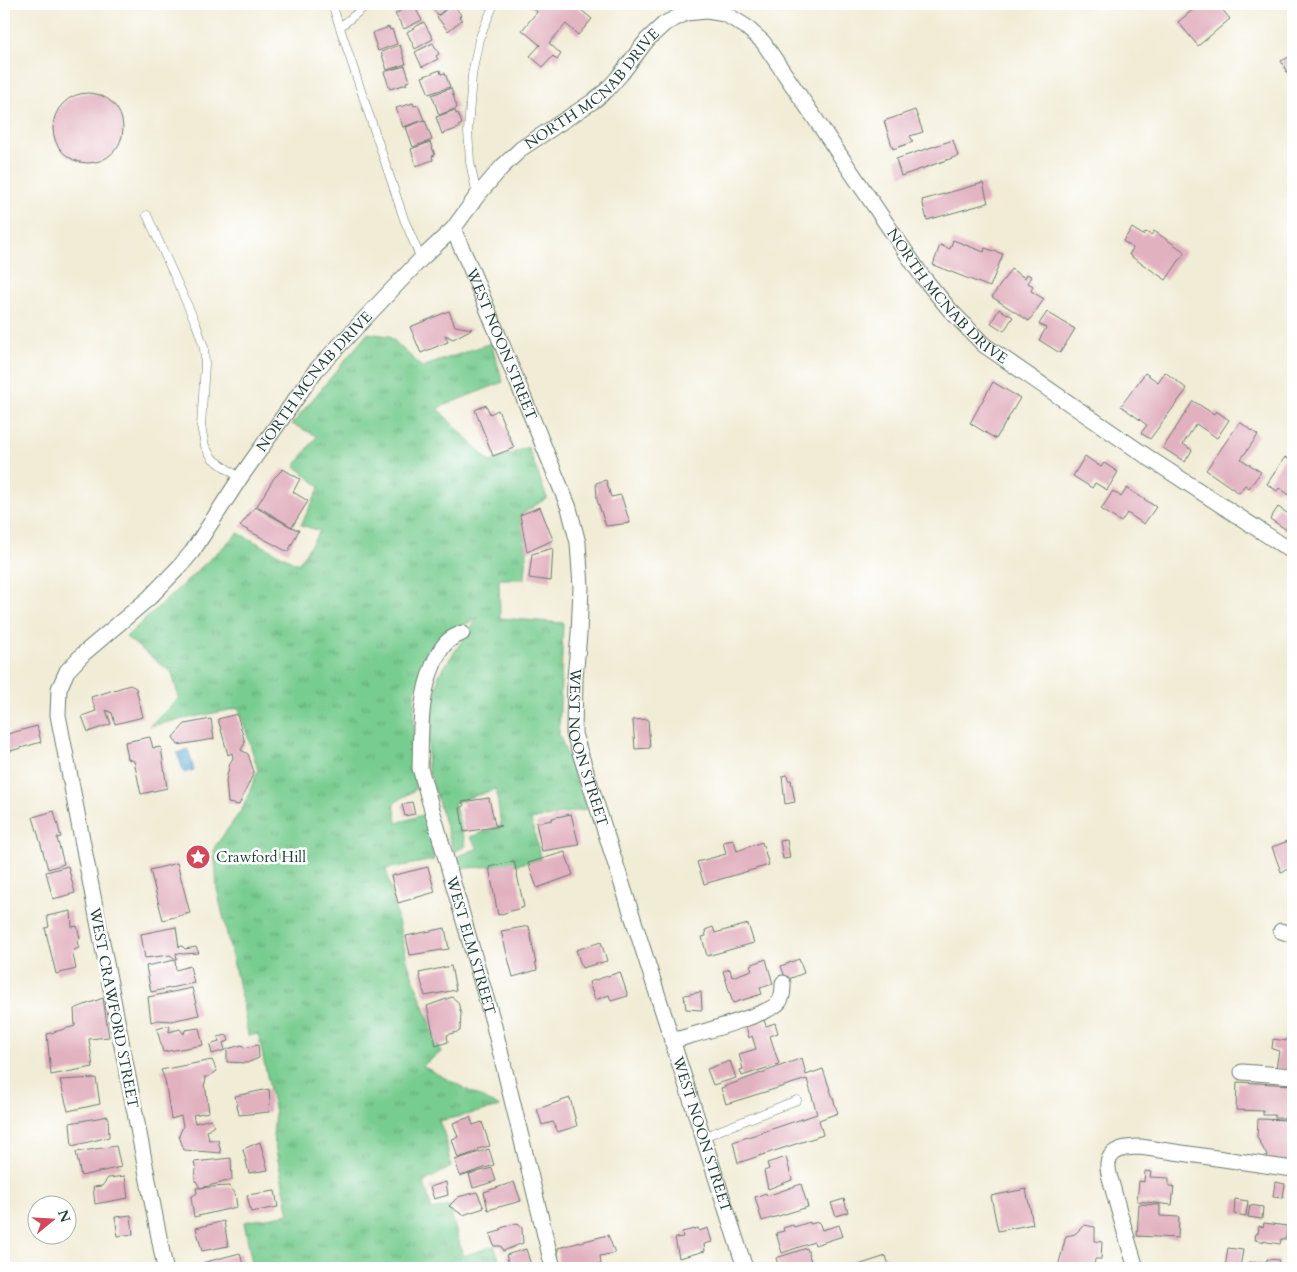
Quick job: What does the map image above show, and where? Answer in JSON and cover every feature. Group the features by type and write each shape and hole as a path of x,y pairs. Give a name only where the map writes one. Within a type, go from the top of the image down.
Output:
{"street":[{"name":"NORTH MCNAB DRIVE","path":"64,747 58,715 59,689 66,671 83,654 149,598 192,552 240,478 316,370 421,259 453,229 477,196 502,167 522,148 607,90 647,40 664,24 686,13 707,11 726,14 745,26 762,42 922,276 950,310 984,345 1152,460 1293,552"},
{"name":"WEST NOON STREET","path":"453,229 569,508 578,543 581,587 575,678 574,734 745,1268"},
{"name":"WEST ELM STREET","path":"462,633 446,642 440,650 424,692 421,720 420,768 493,1022 553,1268"},
{"name":"WEST CRAWFORD STREET","path":"64,747 165,1268"},
{"path":"672,1040 755,1016 770,1009 780,1002 783,983"},
{"path":"1242,1072 1293,1076"},
{"path":"1136,1268 1109,1173 1108,1162 1114,1153 1126,1147 1140,1147 1293,1169"}],"lane":[{"path":"332,4 404,220 421,259"},
{"path":"340,27 368,4"},
{"path":"477,196 470,162 468,131 472,75 478,39 494,4"},
{"path":"147,215 196,324 204,347 205,364 201,426 205,446 212,458 240,478"},
{"path":"703,1137 797,1100"}],"green space":[{"path":"368,333 389,336 422,367 491,343 503,382 437,408 490,462 528,447 547,498 520,515 527,552 525,579 499,579 500,618 563,623 559,734 587,809 531,820 541,859 519,864 456,869 452,859 478,848 470,837 501,826 496,789 454,803 466,846 454,852 427,766 430,722 439,675 478,617 439,641 420,673 414,695 415,790 394,803 397,823 425,814 434,860 386,869 408,964 441,1052 422,1066 500,1107 439,1121 445,1136 451,1167 424,1182 432,1210 449,1206 463,1256 494,1246 503,1268 253,1268 244,1222 289,1214 273,1136 275,1113 258,1034 248,1036 217,889 214,848 243,808 258,770 239,708 149,726 179,699 172,673 126,637 238,533 298,564 320,531 301,525 320,487 295,466 317,436 292,424"}],"water":[{"path":"188,749 194,770 184,773 177,753"}],"building":[{"path":"429,4 451,4 438,15"},
{"path":"453,4 461,15 459,17 462,20 448,31 437,17"},
{"path":"532,4 574,4 592,19 578,35 566,24 549,43 561,54 557,60 553,56 543,67 530,56 540,45 522,30 537,12 530,6"},
{"path":"1200,4 1218,4 1230,19 1198,46 1178,22"},
{"path":"410,5 413,9 415,8 422,20 404,29 395,14"},
{"path":"424,22 433,39 415,49 407,32"},
{"path":"389,27 390,30 392,29 397,44 378,51 372,33"},
{"path":"433,43 439,54 436,56 438,59 422,67 415,52"},
{"path":"400,45 406,64 387,70 381,52"},
{"path":"1293,55 1293,84 1281,61"},
{"path":"405,66 410,81 406,82 407,84 390,89 384,72"},
{"path":"440,70 441,74 445,73 450,87 429,94 422,77"},
{"path":"451,88 457,108 439,115 432,95"},
{"path":"88,93 107,99 117,109 123,128 117,147 107,157 88,163 69,157 59,147 53,128 59,109 69,99"},
{"path":"413,103 414,106 418,105 424,120 403,127 396,108"},
{"path":"455,110 462,124 458,126 459,128 442,134 436,117"},
{"path":"915,110 923,132 910,136 913,142 893,149 884,121"},
{"path":"425,120 432,140 413,147 406,127"},
{"path":"953,140 958,156 901,176 896,159"},
{"path":"430,142 435,155 432,156 433,160 416,166 411,149"},
{"path":"983,183 988,203 927,220 922,200"},
{"path":"1132,228 1143,235 1146,232 1151,235 1154,231 1185,252 1166,280 1129,255 1133,248 1123,241"},
{"path":"953,240 984,252 985,248 1003,254 990,287 933,265 940,245 950,249"},
{"path":"1011,269 1025,278 1027,274 1032,277 1028,283 1033,286 1031,291 1044,299 1029,321 992,297"},
{"path":"999,309 1013,317 1004,331 991,323"},
{"path":"449,311 455,326 472,329 453,339 445,335 448,342 421,353 410,327"},
{"path":"1047,312 1075,329 1060,353 1039,340 1046,328 1039,324"},
{"path":"1165,372 1187,389 1150,439 1141,433 1147,425 1121,406 1145,373 1158,382"},
{"path":"993,382 1020,398 996,439 970,423"},
{"path":"1193,401 1214,414 1216,411 1229,420 1217,438 1196,424 1183,444 1192,450 1185,462 1163,448"},
{"path":"486,405 490,414 498,410 514,448 493,456 475,410"},
{"path":"1240,422 1258,435 1241,459 1261,472 1249,488 1245,485 1239,493 1206,470"},
{"path":"1085,456 1101,467 1104,463 1118,472 1107,490 1095,483 1092,488 1073,476"},
{"path":"1285,457 1293,462 1293,497 1279,488 1277,491 1267,484"},
{"path":"283,469 300,479 293,492 308,501 292,527 257,506 274,478"},
{"path":"606,480 611,497 621,495 630,523 606,526 597,500 596,483"},
{"path":"1127,488 1156,507 1144,524 1127,513 1121,522 1101,509 1113,491 1121,497"},
{"path":"255,507 299,530 288,552 240,526"},
{"path":"540,507 553,540 527,552 520,515"},
{"path":"1278,507 1293,517 1293,534 1270,519"},
{"path":"553,548 551,581 529,578 532,554"},
{"path":"130,685 136,688 143,717 115,724 112,713 106,710 111,724 88,732 82,716 96,711 91,697"},
{"path":"237,714 245,743 241,750 248,754 254,772 239,805 228,803 226,780 233,758 232,753 228,755 218,719"},
{"path":"211,719 214,739 178,745 173,737 185,724"},
{"path":"648,719 650,748 635,749 633,720"},
{"path":"37,726 41,742 4,753 4,735"},
{"path":"150,737 153,748 161,747 167,788 141,794 134,761 128,759 125,742"},
{"path":"787,775 788,780 791,780 795,802 785,804 782,776"},
{"path":"489,798 495,825 501,826 464,832 460,808 464,806 462,802"},
{"path":"412,802 415,814 405,816 402,804"},
{"path":"54,811 61,837 57,838 64,864 48,869 33,817"},
{"path":"571,814 579,845 542,851 536,823"},
{"path":"734,840 737,851 762,842 769,865 704,884 697,862 726,854 723,842"},
{"path":"787,840 790,858 783,859 780,841"},
{"path":"1291,840 1293,867 1281,872 1272,847"},
{"path":"565,852 573,875 537,888 528,863"},
{"path":"514,861 524,907 498,915 489,867"},
{"path":"177,863 190,913 163,920 150,870"},
{"path":"68,866 75,893 53,899 46,872"},
{"path":"428,867 435,892 398,903 391,876"},
{"path":"71,911 72,927 77,926 80,938 77,942 79,948 74,950 73,955 76,969 56,974 45,928 49,927 47,916"},
{"path":"748,924 754,943 707,956 702,937 706,936 705,930 713,927 715,933"},
{"path":"529,926 537,970 513,977 501,931"},
{"path":"176,927 179,947 182,946 185,949 196,947 199,953 176,953 177,960 170,955 145,958 141,934"},
{"path":"445,928 449,949 410,955 406,936"},
{"path":"601,942 607,961 582,968 576,950"},
{"path":"766,959 773,984 760,988 762,994 733,1003 723,971 730,969 732,977 752,970 750,965"},
{"path":"799,959 804,973 786,980 781,966"},
{"path":"175,960 176,970 190,966 194,983 151,992 146,966"},
{"path":"451,966 456,990 425,996 419,973"},
{"path":"620,972 628,996 611,1001 609,995 595,1000 589,982"},
{"path":"192,988 199,1015 171,1021 158,1020 151,1022 148,997"},
{"path":"701,992 702,1010 686,1009 684,995"},
{"path":"452,997 458,1002 461,1014 460,1031 447,1035 448,1042 436,1046 427,1006"},
{"path":"103,998 109,1037 89,1039 93,1067 51,1075 47,1034 75,1026 74,1009"},
{"path":"764,1020 766,1026 775,1023 778,1033 770,1036 779,1064 742,1076 740,1070 743,1069 739,1054 756,1049 752,1036 749,1038 746,1026"},
{"path":"170,1025 169,1032 180,1029 184,1034 185,1030 199,1028 203,1045 163,1052 157,1029"},
{"path":"1288,1027 1293,1027 1293,1071 1276,1068 1279,1051 1272,1049 1273,1039 1286,1041"},
{"path":"227,1035 229,1041 223,1043 225,1050 212,1054 210,1045 219,1042 218,1037"},
{"path":"242,1045 244,1048 258,1045 259,1058 247,1063 227,1062 227,1049"},
{"path":"802,1058 806,1075 823,1069 838,1113 819,1120 823,1135 738,1163 733,1142 817,1114 807,1079 726,1104 721,1088"},
{"path":"212,1060 217,1071 208,1077 204,1077 206,1080 204,1086 209,1112 193,1115 195,1123 211,1119 214,1126 207,1131 209,1140 218,1140 221,1153 184,1150 179,1136 183,1126 181,1116 171,1119 165,1080 161,1070"},
{"path":"730,1061 736,1078 713,1085 707,1069"},
{"path":"96,1078 100,1104 68,1111 60,1080"},
{"path":"1237,1082 1293,1085 1293,1118 1275,1118 1275,1115 1263,1115 1263,1111 1236,1110"},
{"path":"269,1089 269,1112 239,1115 235,1096"},
{"path":"570,1098 577,1126 558,1132 553,1122 542,1125 537,1109"},
{"path":"108,1116 109,1137 72,1146 70,1123"},
{"path":"470,1117 473,1125 482,1122 490,1146 458,1158 452,1139 458,1137 453,1123"},
{"path":"1258,1119 1293,1120 1293,1164 1271,1163 1257,1137"},
{"path":"260,1142 268,1170 249,1173 243,1149"},
{"path":"116,1146 121,1167 81,1176 76,1152"},
{"path":"489,1149 494,1165 460,1176 455,1160"},
{"path":"786,1157 792,1180 768,1189 764,1171 769,1169 767,1163"},
{"path":"231,1158 232,1180 200,1188 195,1179 196,1169 194,1162"},
{"path":"492,1168 496,1181 473,1188 469,1174"},
{"path":"1145,1171 1151,1172 1150,1177 1169,1178 1169,1186 1174,1186 1172,1205 1137,1201 1139,1181 1144,1182"},
{"path":"125,1176 128,1198 95,1204 93,1187 102,1186 108,1178"},
{"path":"446,1182 448,1195 434,1199 430,1187"},
{"path":"514,1182 521,1201 488,1210 484,1192"},
{"path":"1275,1182 1285,1184 1283,1198 1273,1197"},
{"path":"801,1184 808,1207 762,1221 755,1197 766,1193 767,1196"},
{"path":"229,1186 235,1193 237,1207 194,1217 191,1197 197,1193 196,1188"},
{"path":"1026,1189 1033,1224 998,1231 991,1196"},
{"path":"275,1191 278,1207 251,1212 247,1195"},
{"path":"477,1192 484,1208 463,1215 449,1206 458,1197"},
{"path":"844,1199 848,1212 836,1216 831,1203"},
{"path":"1235,1199 1248,1201 1246,1216 1234,1214"},
{"path":"1139,1204 1160,1205 1160,1216 1179,1217 1178,1238 1137,1236"},
{"path":"1250,1205 1263,1207 1262,1219 1248,1217"},
{"path":"131,1215 133,1234 118,1236 115,1217"},
{"path":"224,1221 228,1246 202,1251 196,1228"},
{"path":"810,1222 810,1224 819,1222 822,1230 839,1225 843,1236 815,1245 814,1242 782,1253 776,1233 784,1231 783,1228"},
{"path":"517,1223 522,1228 523,1243 503,1251 501,1246 494,1246 490,1234"},
{"path":"1264,1223 1287,1226 1286,1239 1281,1239 1280,1244 1255,1240 1259,1226 1263,1227"},
{"path":"1084,1225 1095,1227 1095,1241 1102,1242 1101,1259 1095,1259 1094,1268 1060,1268 1059,1263 1066,1236 1075,1234"},
{"path":"698,1228 699,1231 708,1228 712,1242 704,1244 705,1251 679,1258 675,1238 683,1237 682,1232"},
{"path":"608,1235 615,1253 600,1256 601,1264 586,1268 558,1268 558,1248"},
{"path":"807,1248 813,1268 779,1268 776,1258"},
{"path":"1228,1248 1243,1250 1240,1268 1225,1268"},
{"path":"526,1249 532,1268 510,1268 506,1255"},
{"path":"240,1253 244,1268 203,1268 202,1263"},
{"path":"886,1256 890,1268 849,1268"},
{"path":"1267,1259 1279,1260 1278,1266 1281,1266 1281,1268 1249,1268 1249,1262 1266,1264"}],"place":[{"name":"Crawford Hill","path":"198,857"}]}
